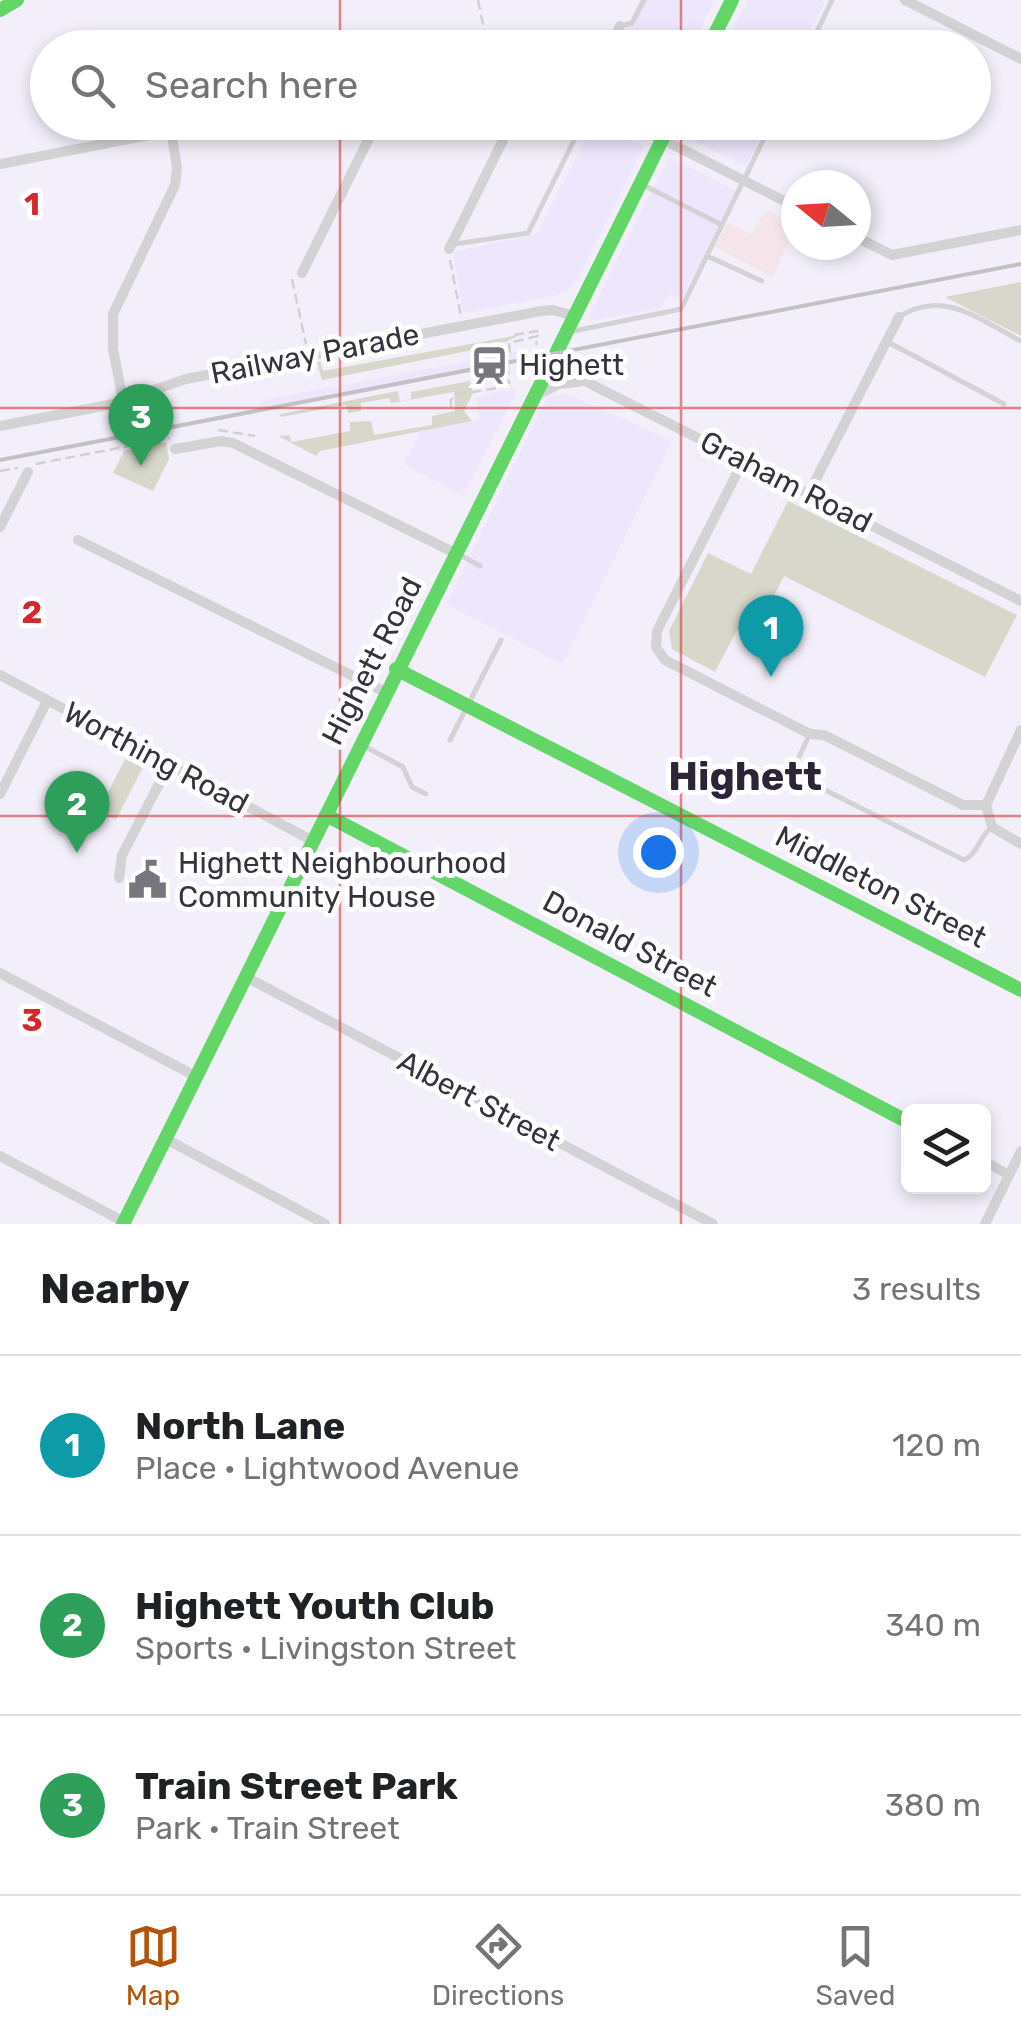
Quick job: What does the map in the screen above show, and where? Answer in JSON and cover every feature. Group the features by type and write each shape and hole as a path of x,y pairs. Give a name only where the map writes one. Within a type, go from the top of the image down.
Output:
{"street":[{"path":"0,10 17,0"},
{"path":"717,30 732,0"},
{"path":"905,0 964,30"},
{"path":"618,30 620,26"},
{"path":"991,44 1021,59"},
{"path":"0,164 121,140"},
{"path":"123,402 113,348 113,314 175,185 173,140"},
{"path":"297,275 368,140"},
{"path":"450,248 503,140"},
{"path":"662,140 781,200"},
{"name":"Highett Road","path":"124,1223 662,140"},
{"path":"871,244 892,255 1021,230"},
{"name":"Railway Parade","path":"0,426 123,402 186,379 541,311 574,316"},
{"path":"809,493 899,317"},
{"name":"Graham Road","path":"552,364 1021,601"},
{"path":"534,397 559,384 586,381"},
{"path":"176,443 232,443 457,554"},
{"path":"743,460 656,631 656,648 665,660 810,734 824,735 963,804 986,805"},
{"path":"0,527 28,472"},
{"path":"78,540 385,692"},
{"name":"Middleton Street","path":"396,669 1021,990"},
{"name":"Worthing Road","path":"0,675 313,842"},
{"path":"0,794 47,700"},
{"path":"1021,730 986,805 992,827 1021,844"},
{"path":"119,878 122,856 169,765"},
{"name":"Donald Street","path":"326,814 901,1118"},
{"path":"0,973 196,1077"},
{"name":"Albert Street","path":"246,978 713,1224"},
{"path":"166,1140 325,1224"},
{"path":"985,1224 1021,1150"},
{"path":"0,1156 124,1223"},
{"path":"991,1165 1009,1175"}],"lane":[{"path":"620,26 632,23 644,0"},
{"path":"818,30 832,0"},
{"path":"450,248 528,234 574,140"},
{"path":"566,332 681,309 763,140"},
{"path":"640,184 722,225"},
{"path":"707,256 762,281"},
{"path":"899,317 917,306 944,304 1021,341"},
{"path":"886,341 1004,404"},
{"path":"457,554 480,566"},
{"path":"450,740 501,640"},
{"path":"810,734 794,767 806,780 964,860 972,857 984,832 992,827"},
{"path":"360,744 403,767 412,787 426,794"}],"path":[{"path":"478,0 484,30"},
{"path":"450,248 462,316"},
{"path":"297,275 306,346"},
{"path":"514,335 537,331 536,345"},
{"path":"510,353 508,342 538,336"},
{"path":"451,407 455,396 511,387 508,365"},
{"path":"204,432 223,429 255,436"},
{"path":"0,471 176,443"}],"shaded area":[{"path":"640,0 714,0 700,30 626,30"},
{"path":"748,0 825,3 810,30 732,30"},
{"path":"585,140 631,140 644,146 569,289 554,296 463,313 453,252 537,234"},
{"path":"693,140 759,140 746,167"},
{"path":"669,157 736,191 681,300 669,294 661,308 592,320 589,316"},
{"path":"766,210 781,218 781,259 773,277 715,247 727,223 751,235"},
{"path":"1021,282 1021,336 945,297"},
{"path":"519,335 506,342 492,342 493,346 322,380 317,362 323,371"},
{"path":"527,350 516,363 251,414 263,400"},
{"path":"470,381 473,393 464,411 472,421 320,451 316,456 278,436 290,435 291,442 350,431 350,422 371,421 374,435 432,425 432,416 455,411 454,392 391,403 389,398 361,403 361,411 348,413 346,405 281,417 280,414 398,391 400,401 411,399 411,392"},
{"path":"514,387 516,393 463,496 404,464 421,431 480,420 476,398"},
{"path":"568,394 672,441 562,664 446,604 548,396"},
{"path":"166,442 169,459 153,491 113,473 124,451"},
{"path":"788,501 1017,615 985,677 784,576 753,637 737,630 715,672 672,649 669,631 708,553 751,574"},
{"path":"128,754 145,763 116,820 98,811"}],"railway":[{"path":"0,460 1021,264"}],"traffic: fast":[{"path":"0,10 17,0"},
{"path":"717,30 732,0"},
{"path":"123,1224 662,140"},
{"path":"396,669 1021,990"},
{"path":"326,815 901,1118"}],"place":[{"name":"Highett","path":"489,365"},
{"name":"Train Street Park","path":"141,466"},
{"name":"North Lane","path":"771,677"},
{"name":"Highett Youth Club","path":"77,853"},
{"name":"Highett Neighbourhood Community House","path":"148,880"}],"district":[{"name":"Highett","path":"745,776"}]}
